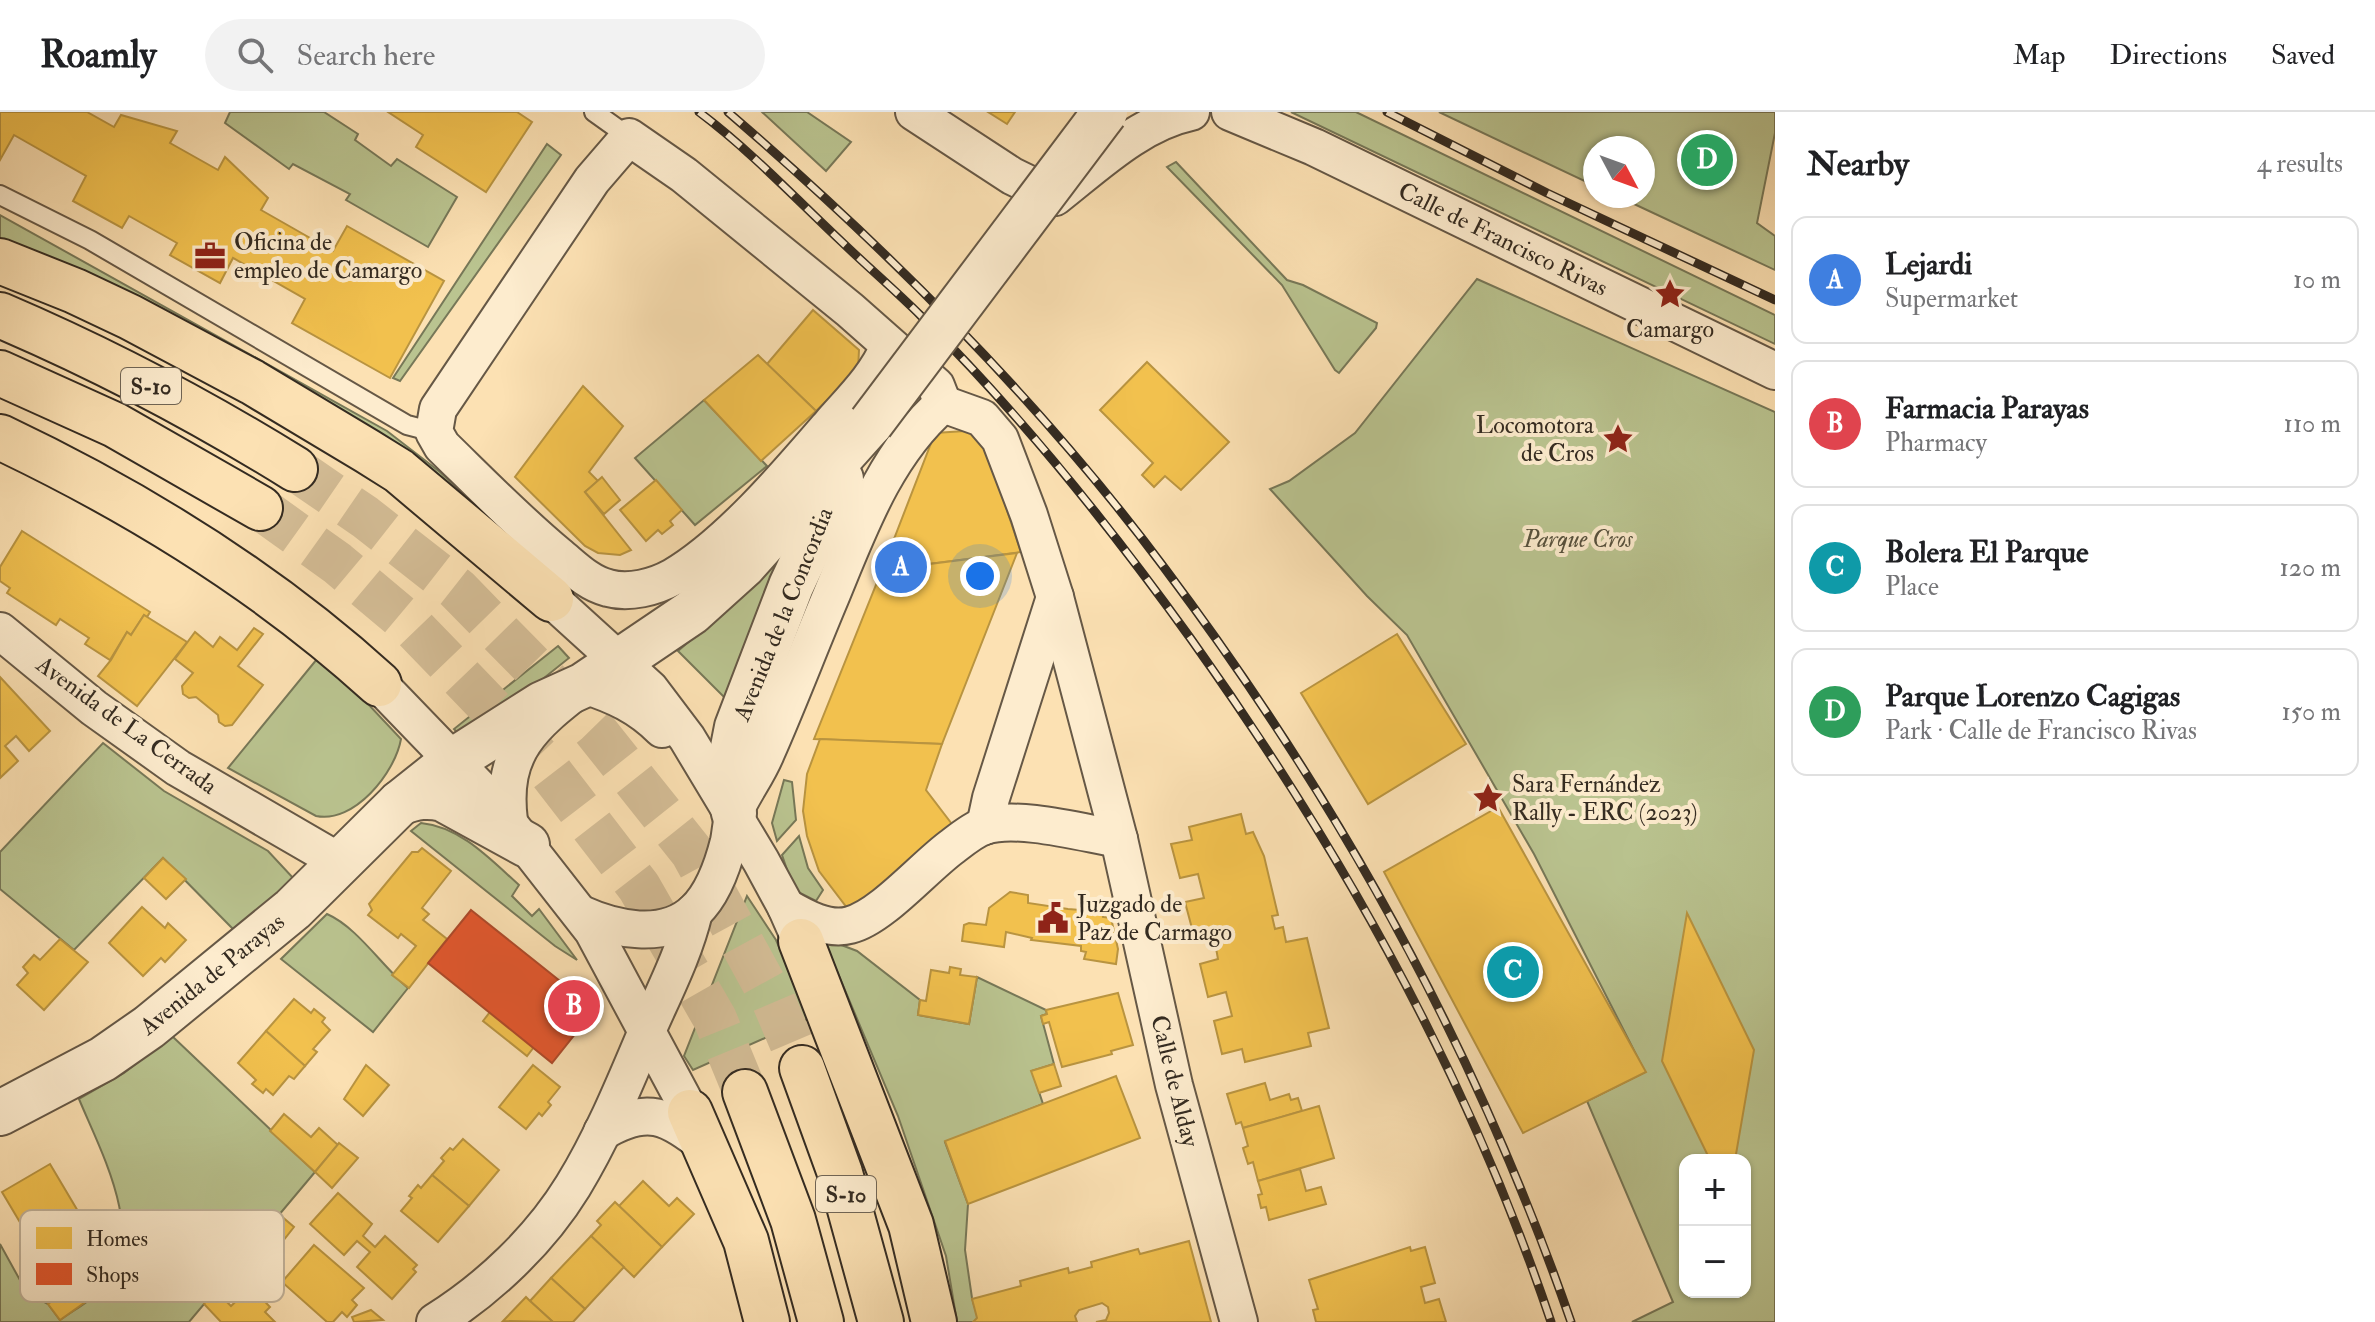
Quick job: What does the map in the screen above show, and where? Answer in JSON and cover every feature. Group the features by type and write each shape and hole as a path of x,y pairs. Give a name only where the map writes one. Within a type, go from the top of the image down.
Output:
{"highway":[{"path":"0,261 130,317 252,382 367,451 399,471 551,599"},
{"name":"S-10","path":"0,315 64,343 212,418 295,469"},
{"name":"S-10","path":"0,373 115,425 260,508"},
{"path":"0,437 93,483 193,541 284,605 379,684"},
{"path":"794,924 911,1225 934,1322"},
{"name":"S-10","path":"802,1068 840,1173 881,1322"},
{"name":"S-10","path":"745,1092 793,1220 821,1322"},
{"path":"698,1130 746,1241 767,1322"}],"street":[{"path":"914,112 1012,176 1055,197 1114,128 1191,112"},
{"name":"Calle de Francisco Rivas","path":"1230,112 1314,147 1775,371"},
{"name":"Avenida de la Concordia","path":"454,760 542,704 584,685 621,662 692,612 743,566 871,423 1114,128"},
{"path":"724,800 766,755 850,549 877,491 902,449 943,404 936,386 850,310 734,215 629,137 592,180 438,409 434,432 442,446 530,531 589,580 610,589 636,589 673,577 728,534 808,451 858,393 883,361 889,346"},
{"name":"Calle de Alday","path":"943,404 982,418 1000,439 1029,515 1055,597 1119,839 1174,1085 1239,1322"},
{"name":"Avenida de la Concordia","path":"724,800 737,727 797,573 831,498 871,423"},
{"path":"985,826 991,798 1055,597"},
{"path":"551,599 650,689 687,738 794,924 808,919 825,924 849,925 858,922 884,904 940,855 985,826 1052,825 1119,839"},
{"name":"Avenida de La Cerrada","path":"0,631 94,708 178,768 340,862"},
{"path":"379,684 454,760 518,833 581,914 648,1030 698,1130"},
{"path":"435,1322 459,1307 531,1241 574,1184 602,1132 685,947 694,912 717,876 728,843 724,800 646,713 614,695 584,685 546,715 527,734 516,752 506,791 518,833"},
{"name":"Avenida de Parayas","path":"0,1113 103,1059 149,1027 271,927 400,803 454,760"},
{"path":"400,803 418,797 443,799 518,833"},
{"path":"581,914 603,924 634,929 657,928 678,922 694,912"},
{"path":"602,1132 630,1117 649,1115 698,1130"}],"lane":[{"path":"594,112 629,137"},
{"path":"0,195 90,240 407,425 434,432"}],"green space":[{"path":"230,112 324,112 358,134 355,140 391,166 397,159 457,197 428,247 346,200 350,194 293,164 289,169 225,123"},
{"path":"762,112 807,112 851,142 826,171"},
{"path":"1291,112 1356,112 1775,315 1775,344"},
{"path":"1439,112 1775,112 1775,133 1757,223 1775,236 1775,270 1643,208 1655,208 1655,136 1583,136 1583,180"},
{"path":"547,144 561,155 400,381 393,378"},
{"path":"1176,162 1287,280 1377,323 1339,373 1282,285 1167,167"},
{"path":"0,215 387,431 440,472 577,599 0,243"},
{"name":"Parque Cros","path":"1477,279 1775,412 1775,1322 1632,1322 1673,1302 1587,1101 1645,1072 1534,854 1407,635 1367,596 1270,489 1289,481 1355,433"},
{"path":"704,400 767,466 695,525 635,458"},
{"path":"780,555 786,557 729,702 678,651 738,599"},
{"path":"558,646 569,658 465,741 454,729"},
{"path":"317,659 369,705 401,739 391,766 370,793 358,804 330,816 316,816 228,768"},
{"path":"103,743 164,791 268,851 294,879 235,931 163,858 74,950 0,889 0,852"},
{"path":"784,780 792,782 796,820 777,841 772,823"},
{"path":"421,823 462,838 497,865 519,885 512,896 532,916 539,909 577,960 555,946 411,831"},
{"path":"799,836 808,868 823,890 816,901 794,890 782,855"},
{"path":"747,896 776,940 810,1018 693,1070 684,1056"},
{"path":"327,914 359,937 408,988 373,1032 281,959"},
{"path":"823,938 857,951 920,1000 918,1015 969,1024 977,977 1046,1010 1047,1014 1041,1016 1054,1064 1032,1071 1043,1104 945,1142 968,1204 965,1250 979,1322 957,1322 946,1256 898,1116"},
{"path":"172,1036 315,1172 283,1210 119,1210 108,1167 79,1099 124,1073"},
{"path":"0,1244 20,1280 20,1302 44,1302 60,1320 86,1302 206,1302 189,1322 0,1322"}],"building: Homes":[{"path":"0,112 87,112 114,127 121,115 177,131 170,143 218,170 225,157 268,198 261,210 333,251 347,226 444,281 390,378 292,323 305,299 233,258 220,283 170,255 177,243 129,216 122,228 73,201 86,176 14,135 0,160"},
{"path":"388,112 517,112 532,122 486,192 416,147 423,135"},
{"path":"988,112 1015,112 1007,124"},
{"path":"813,310 859,350 858,370 816,411 767,364"},
{"path":"758,355 816,411 761,461 704,400"},
{"path":"1147,362 1229,442 1181,490 1165,476 1154,487 1142,475 1153,463 1100,410"},
{"path":"583,386 623,426 589,472 598,481 585,492 631,550 620,555 598,553 585,546 515,477"},
{"path":"980,430 1021,552 882,570 935,433"},
{"path":"602,477 620,500 604,514 585,492"},
{"path":"656,480 682,510 670,521 673,525 662,534 658,530 646,541 620,510"},
{"path":"22,531 150,612 147,617 144,615 131,635 127,632 110,660 85,644 89,638 60,619 56,625 7,593 10,588 0,581 0,567"},
{"path":"1017,553 942,744 814,739 882,570"},
{"path":"144,615 187,642 137,706 98,676 127,632 131,635"},
{"path":"254,628 263,634 238,666 263,685 232,725 225,726 219,722 218,715 196,697 189,698 183,694 182,686 193,673 175,659 195,632 213,647 220,637 237,650"},
{"path":"1397,634 1466,744 1368,804 1301,693"},
{"path":"0,677 50,731 29,751 16,736 5,746 18,761 0,778"},
{"path":"820,739 942,744 926,790 958,832 851,913 819,871 807,836 803,811 807,774"},
{"path":"1498,807 1646,1072 1523,1133 1384,872"},
{"path":"1241,814 1246,834 1253,832 1264,856 1278,915 1272,916 1275,929 1283,927 1286,942 1307,938 1329,1028 1308,1033 1311,1046 1245,1062 1242,1049 1222,1054 1214,1021 1232,1016 1226,992 1208,997 1200,964 1218,959 1216,948 1212,932 1194,936 1185,902 1204,898 1198,874 1180,878 1171,844 1192,840 1189,827"},
{"path":"422,848 451,871 422,908 429,914 423,920 447,939 409,988 392,975 416,946 401,934 398,938 368,915 372,910 369,904 412,852"},
{"path":"163,858 186,879 166,899 144,878"},
{"path":"1010,892 1028,895 1028,903 1080,910 1080,904 1104,907 1103,917 1111,918 1118,949 1116,964 1084,959 1086,952 1081,951 1081,946 1031,940 1006,932 1004,947 962,941 964,925 986,925 989,908"},
{"path":"142,907 165,928 168,923 186,940 165,962 161,958 143,976 109,943"},
{"path":"1687,913 1754,1050 1736,1154 1707,1154 1662,1061"},
{"path":"60,939 88,962 44,1010 17,985 28,973 23,967 34,955 40,960"},
{"path":"950,967 961,969 960,975 977,977 969,1024 918,1015 920,1000 926,1001 931,970 949,973"},
{"path":"1118,993 1133,1045 1062,1067 1049,1022 1043,1024 1041,1016 1047,1014 1046,1010"},
{"path":"294,999 311,1013 314,1009 325,1018 322,1022 330,1030 313,1049 317,1052 305,1066 266,1031"},
{"path":"490,1012 534,1047 527,1056 483,1021"},
{"path":"266,1031 305,1066 294,1079 289,1076 273,1095 266,1089 263,1093 252,1084 256,1080 238,1063"},
{"path":"1054,1064 1061,1086 1039,1093 1031,1071"},
{"path":"366,1065 389,1085 363,1116 344,1099"},
{"path":"533,1065 560,1087 548,1102 551,1105 542,1116 539,1113 526,1129 499,1107"},
{"path":"1116,1076 1140,1138 968,1204 945,1141"},
{"path":"1265,1083 1270,1100 1289,1094 1291,1100 1298,1098 1302,1111 1243,1128 1241,1122 1236,1124 1227,1094"},
{"path":"1319,1106 1334,1158 1258,1181 1253,1162 1248,1164 1243,1148 1248,1146 1243,1128"},
{"path":"284,1114 311,1137 319,1128 338,1145 315,1172 270,1131"},
{"path":"463,1139 499,1170 469,1206 432,1175 444,1161 441,1158"},
{"path":"339,1143 358,1158 332,1188 315,1172"},
{"path":"50,1164 77,1210 20,1210 20,1222 2,1192"},
{"path":"1300,1169 1306,1191 1321,1187 1326,1204 1269,1220 1266,1207 1261,1208 1258,1195 1262,1194 1258,1181"},
{"path":"432,1175 469,1206 438,1242 401,1211 418,1185 421,1188"},
{"path":"643,1181 669,1206 677,1198 694,1214 662,1247 619,1206"},
{"path":"338,1193 372,1224 363,1236 375,1247 385,1236 417,1265 413,1269 416,1272 392,1299 357,1267 370,1252 357,1241 344,1255 310,1224"},
{"path":"615,1202 662,1247 634,1277 591,1236 601,1225 597,1221"},
{"path":"284,1218 294,1227 284,1240"},
{"path":"591,1236 624,1267 585,1309 551,1278"},
{"path":"1189,1241 1211,1322 1096,1322 1106,1320 1109,1313 1108,1307 1102,1303 1079,1310 1075,1316 1077,1322 973,1322 977,1318 972,1299 1021,1286 1020,1281 1068,1268 1069,1273 1092,1267 1091,1262 1138,1249 1140,1254"},
{"path":"314,1245 364,1288 352,1300 357,1305 347,1317 342,1312 333,1322 327,1322 284,1284 284,1280"},
{"path":"1410,1247 1411,1251 1425,1247 1435,1283 1421,1287 1425,1303 1439,1299 1446,1322 1316,1322 1313,1310 1318,1309 1309,1280"},
{"path":"551,1278 585,1309 573,1322 553,1322 530,1301"},
{"path":"526,1297 530,1301 553,1322 503,1321"},
{"path":"51,1302 85,1302 60,1320 48,1304"},
{"path":"227,1302 231,1306 235,1302 265,1302 270,1307 265,1312 275,1322 221,1322 204,1304"},
{"path":"371,1310 383,1320 354,1322 352,1317"}],"building: Shops":[{"path":"471,910 595,1009 552,1063 428,963"}],"tunnel":[{"path":"295,469 365,517 457,589 594,729 692,852 774,1002 802,1068"},
{"path":"260,508 337,563 413,627 541,760 639,887 715,1019 745,1092"}],"railway":[{"path":"699,112 773,176 958,353 1062,472 1191,639 1299,800 1396,967 1481,1141 1551,1322"},
{"path":"728,112 902,271 1012,385 1115,504 1226,653 1287,743 1397,928 1492,1121 1534,1221 1571,1322"},
{"path":"1387,112 1547,193 1775,300"}],"place":[{"name":"Parque Lorenzo Cagigas","path":"1707,160"},
{"name":"Oficina de empleo de Camargo","path":"210,256"},
{"name":"Camargo","path":"1670,294"},
{"name":"Locomotora de Cros","path":"1618,439"},
{"name":"Lejardi","path":"901,567"},
{"name":"Sara Fernández Rally - ERC (2023)","path":"1488,798"},
{"name":"Juzgado de Paz de Carmago","path":"1053,918"},
{"name":"Bolera El Parque","path":"1513,972"},
{"name":"Farmacia Parayas","path":"574,1006"}]}
